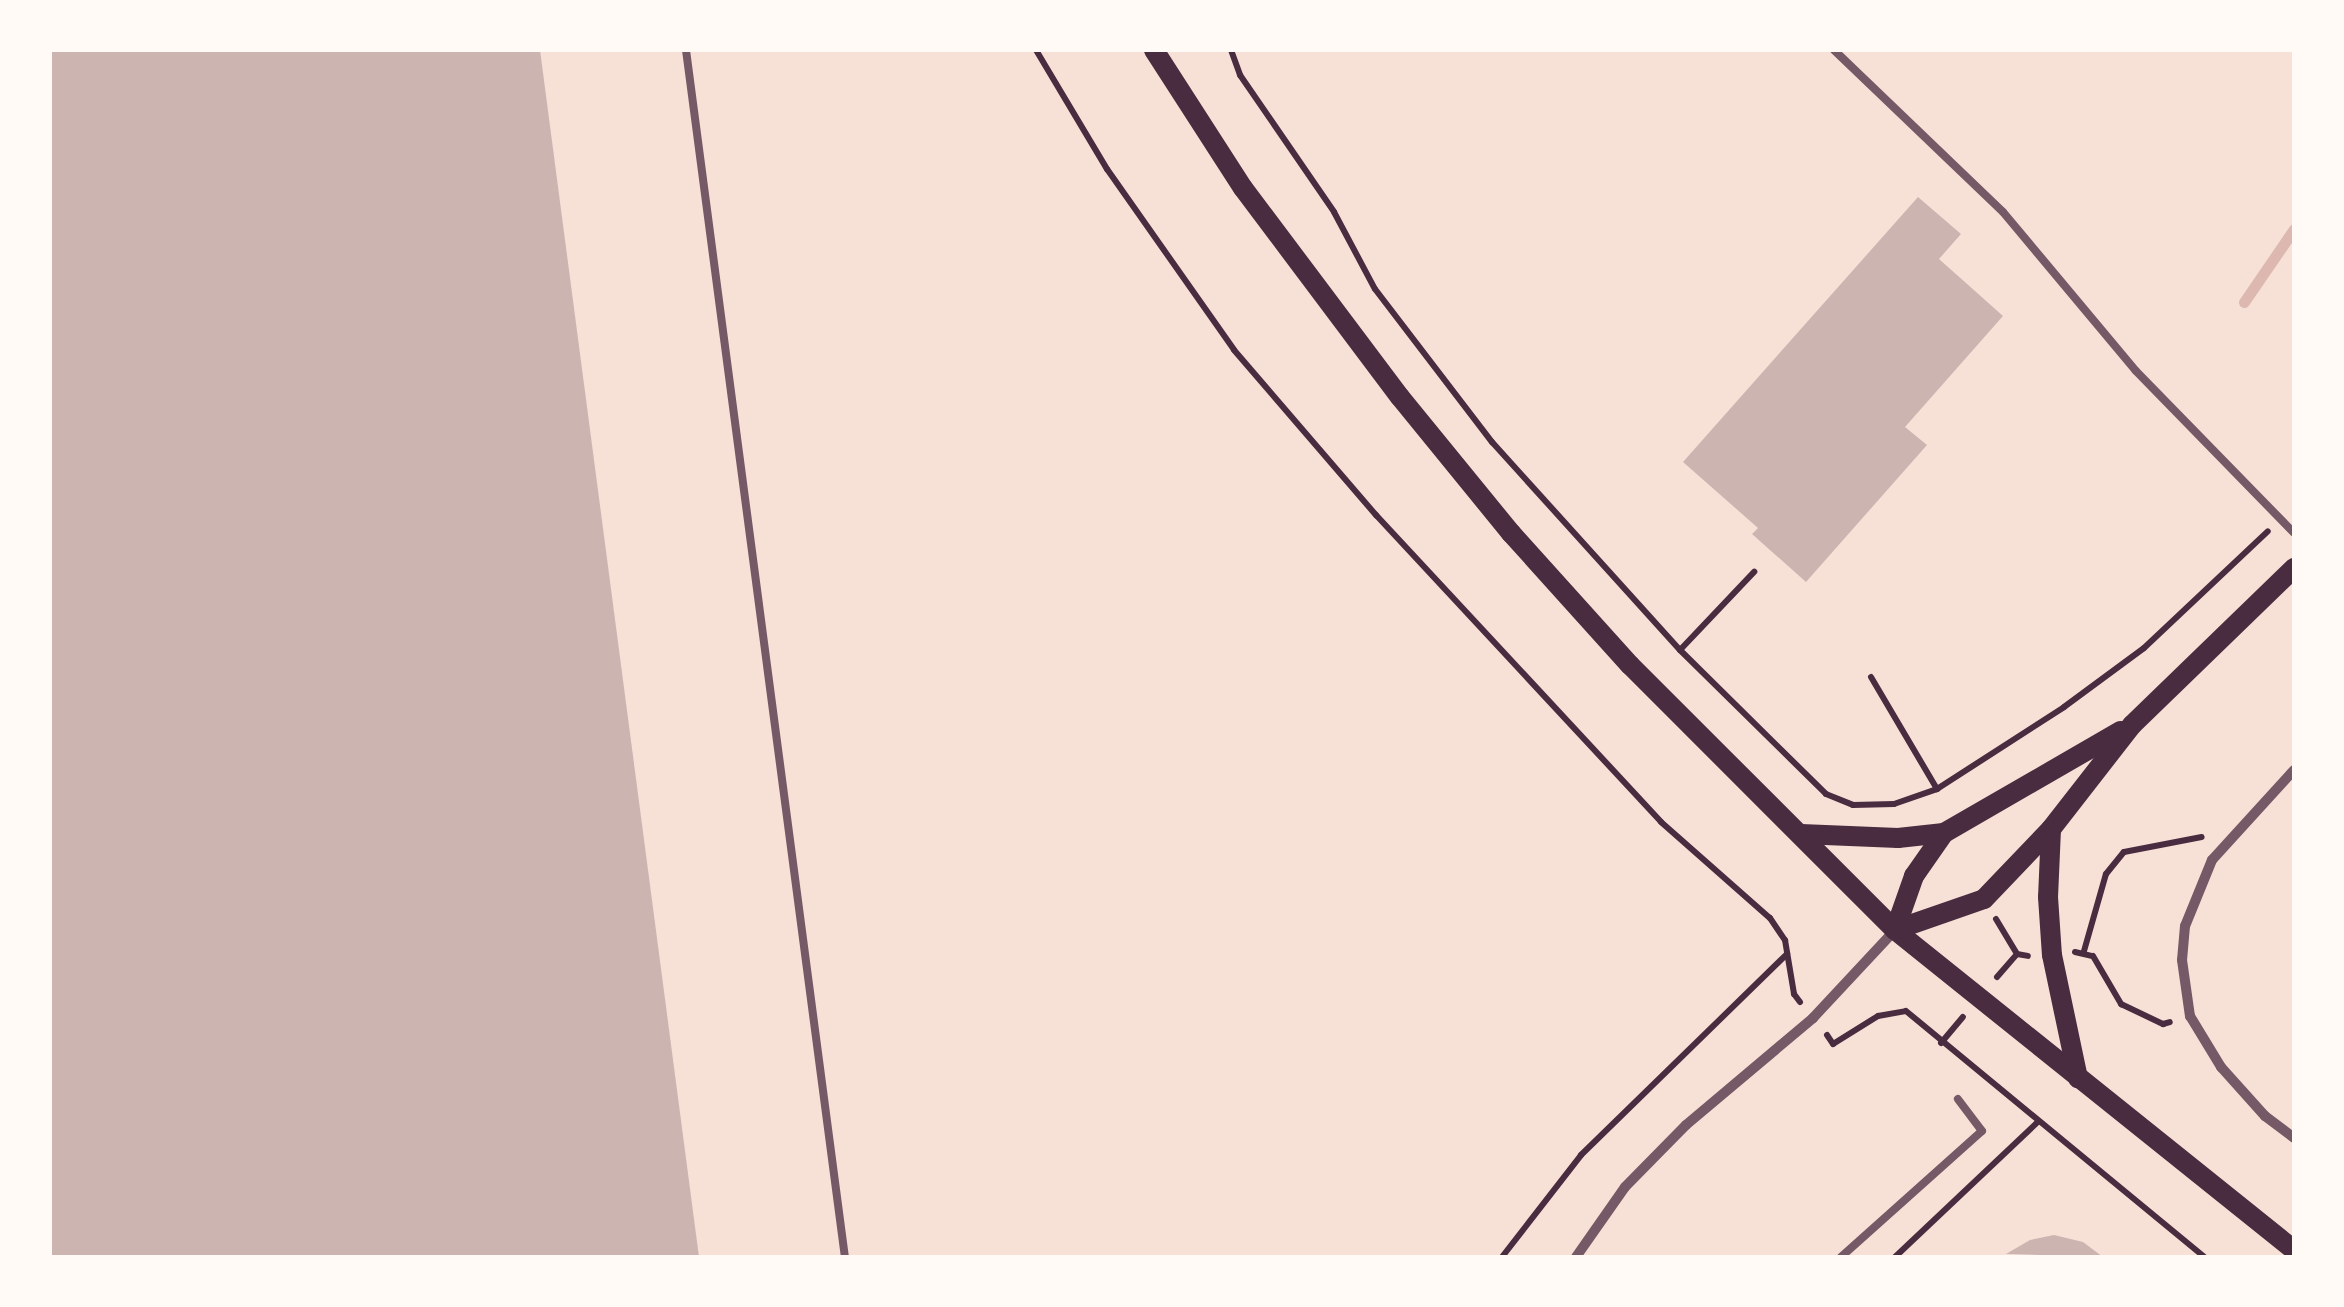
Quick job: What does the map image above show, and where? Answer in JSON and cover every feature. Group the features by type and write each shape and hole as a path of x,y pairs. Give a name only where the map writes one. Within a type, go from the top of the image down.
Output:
{"main road":[{"path":"1154,50 1237,179 1302,268 1510,533 1630,666 1895,930 2294,1250"},
{"path":"1895,930 1984,899 2051,829 2132,725 2294,568"},
{"path":"1801,834 1898,838 1944,833 2132,725"},
{"path":"2051,829 2048,897 2052,955 2078,1078"},
{"path":"1895,930 1914,876 1944,833"}],"street":[{"path":"2294,770 2228,839 2197,888 2185,926 2182,960 2190,1016 2221,1067 2265,1116 2294,1138"},
{"path":"1576,1257 1625,1187 1686,1125 1813,1018 1895,930"}],"lane":[{"path":"686,50 845,1257"},
{"path":"1834,50 2003,212 2136,371 2294,533"},
{"path":"1841,1257 1982,1131 1958,1099"}],"path":[{"path":"1036,50 1107,169 1234,350 1376,516 1661,822 1770,918 1785,940 1794,994"},
{"path":"1232,50 1240,75 1334,212 1374,289 1492,442 1680,650 1826,794 1854,805 1894,804 1936,790 2049,717 2144,648 2280,520"},
{"path":"1680,650 1754,572"},
{"path":"1871,677 1936,790"},
{"path":"2084,951 2106,874 2124,852 2196,836 2228,839"},
{"path":"2070,952 2084,951 2092,956 2122,1004 2162,1024 2190,1016"},
{"path":"1502,1257 1581,1155 1787,954"},
{"path":"1833,1044 1878,1016 1906,1011 1978,1076 2204,1257"},
{"path":"1895,1257 2038,1122"}],"building":[{"path":"50,50 540,50 699,1257 50,1257"},
{"path":"1918,197 1961,234 1939,259 2003,316 1905,427 1927,445 1806,582 1752,534 1758,528 1683,462"},
{"path":"2054,1235 2083,1242 2103,1257 2006,1254 2030,1240"}],"waterway":[{"path":"2244,302 2294,229"}]}
